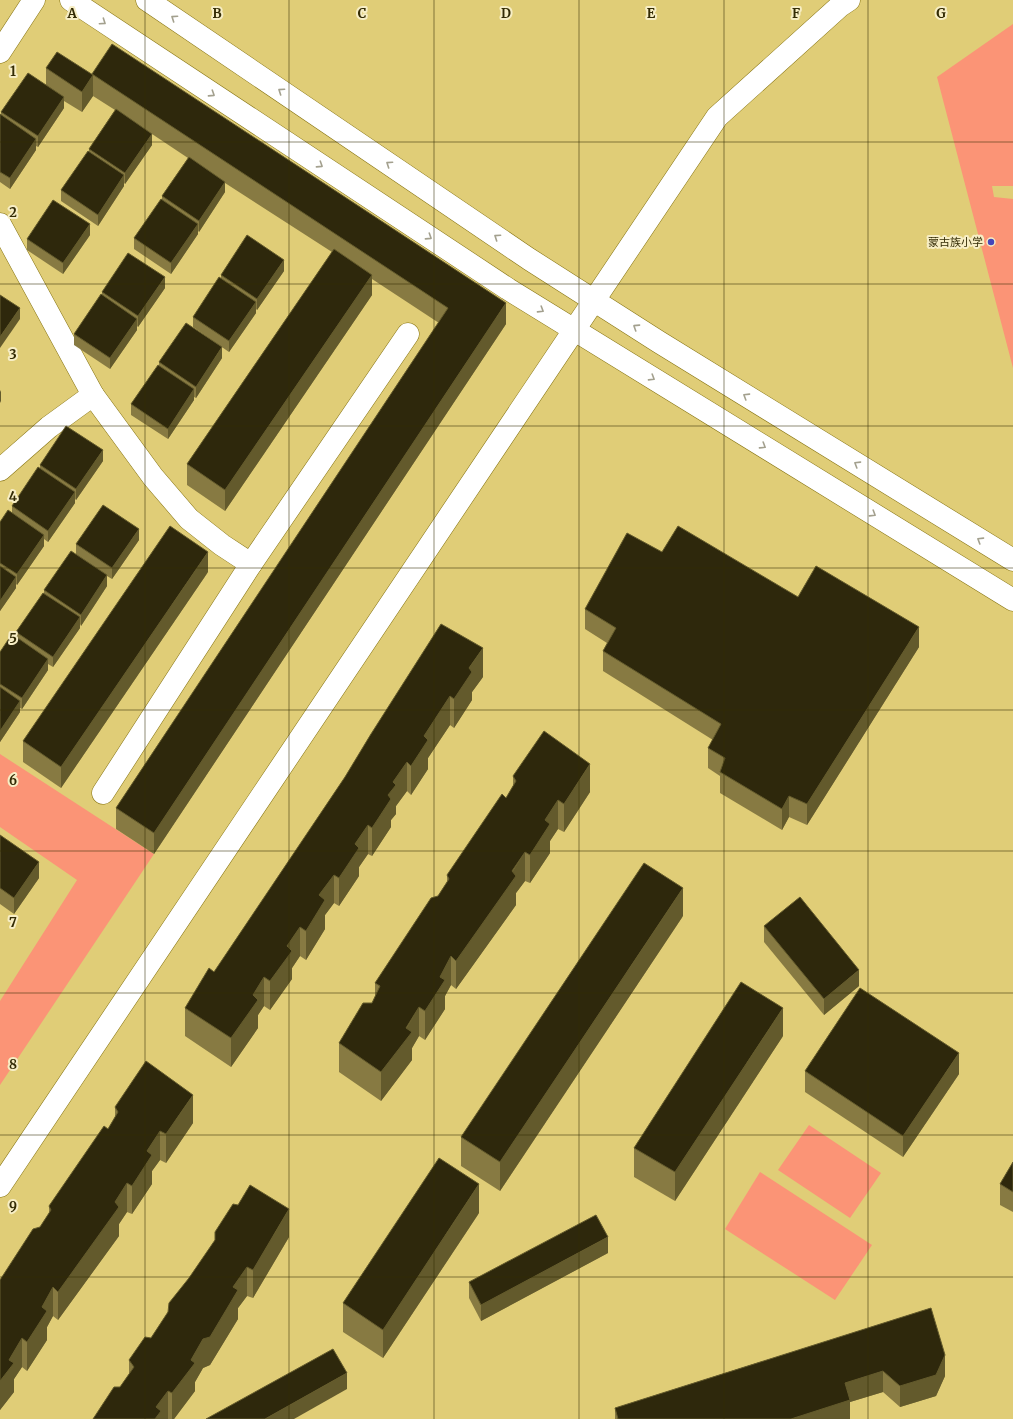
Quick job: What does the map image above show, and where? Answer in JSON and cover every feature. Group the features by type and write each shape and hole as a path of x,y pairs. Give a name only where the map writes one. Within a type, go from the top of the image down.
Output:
{"street":[{"path":"0,52 34,0"},
{"path":"71,0 508,289 1013,600"},
{"path":"147,0 522,254 659,342 1013,560"},
{"path":"0,1186 717,117 840,6 849,0"},
{"path":"0,224 93,395 153,477 189,520 250,564"},
{"path":"103,793 250,564 408,334"},
{"path":"0,470 49,427 93,395"}],"shaded area":[{"name":"蒙古族小学","path":"1013,24 1013,186 992,186 994,197 1013,199 1013,368 937,77"},
{"path":"0,754 154,854 0,1085 0,1001 77,880 0,827"},
{"path":"809,1125 881,1173 850,1218 778,1170"},
{"path":"760,1172 872,1245 835,1300 725,1229"}],"building":[{"path":"112,44 506,303 154,833 116,808 448,308 92,74"},
{"path":"57,52 93,75 82,92 46,68"},
{"path":"28,73 64,97 38,136 1,112"},
{"path":"116,109 152,134 125,173 89,149"},
{"path":"0,114 36,139 10,178 0,172"},
{"path":"88,151 124,175 98,215 61,190"},
{"path":"189,157 225,182 199,221 162,196"},
{"path":"161,199 198,224 171,263 134,238"},
{"path":"53,200 90,224 63,263 27,239"},
{"path":"247,235 284,260 257,299 221,275"},
{"path":"334,249 372,275 225,490 187,464"},
{"path":"128,253 165,277 138,316 102,292"},
{"path":"219,277 256,302 229,341 193,317"},
{"path":"101,294 137,319 110,358 74,334"},
{"path":"0,295 20,308 0,337"},
{"path":"186,323 222,347 196,387 159,362"},
{"path":"158,365 194,389 168,429 131,404"},
{"path":"66,426 103,450 76,489 40,465"},
{"path":"38,467 75,492 48,531 12,506"},
{"path":"103,505 139,529 112,568 76,544"},
{"path":"8,510 44,535 17,574 0,563 0,522"},
{"path":"170,526 208,552 61,767 23,741"},
{"path":"678,526 798,597 816,566 919,627 807,804 789,796 782,809 720,772 725,758 708,748 721,724 603,651 616,628 585,609 627,533 662,552"},
{"path":"71,551 107,575 81,615 44,590"},
{"path":"0,566 16,577 0,601"},
{"path":"43,593 80,617 53,657 16,632"},
{"path":"441,624 483,648 469,668 472,672 454,699 450,696 424,736 428,740 411,766 407,762 393,782 396,785 388,795 391,799 372,828 368,825 355,844 359,848 339,878 334,875 319,895 325,900 306,931 300,927 287,946 292,951 270,981 264,977 253,995 258,1000 231,1038 185,1008 209,968 214,972 345,777"},
{"path":"12,634 48,659 22,698 0,684 0,652"},
{"path":"0,687 20,701 0,731"},
{"path":"544,731 590,764 564,804 558,800 545,820 550,824 530,855 525,852 512,871 516,876 456,961 451,956 440,977 445,980 425,1011 419,1007 406,1028 412,1032 381,1072 339,1043 363,1003 372,1003 380,986 375,983 431,898 438,896 449,879 447,875 502,794 506,798 516,781 513,776"},
{"path":"0,835 39,862 14,898 0,888"},
{"path":"644,863 683,888 500,1162 461,1137"},
{"path":"800,897 859,970 824,999 764,926"},
{"path":"741,982 783,1008 675,1172 634,1148"},
{"path":"860,988 959,1053 903,1136 805,1071"},
{"path":"146,1061 193,1095 166,1134 160,1131 147,1151 152,1155 132,1186 127,1183 115,1202 119,1207 58,1292 53,1287 42,1307 47,1311 27,1342 22,1338 9,1360 14,1363 0,1381 0,1280 33,1229 40,1227 51,1210 49,1206 104,1126 108,1129 118,1112 115,1107"},
{"path":"439,1158 479,1184 383,1330 343,1303"},
{"path":"1013,1162 1013,1192 1000,1184"},
{"path":"250,1185 289,1209 253,1270 247,1267 233,1287 238,1290 210,1337 203,1339 191,1360 195,1363 172,1393 168,1391 156,1407 161,1411 155,1419 93,1419 114,1387 120,1387 134,1367 129,1360 145,1337 151,1338 168,1312 169,1303 189,1278 215,1240 215,1232 233,1204 238,1205"},
{"path":"596,1215 608,1237 481,1305 469,1282"},
{"path":"931,1308 945,1355 936,1375 900,1386 883,1371 845,1383 850,1400 791,1419 618,1419 615,1408"},
{"path":"333,1349 347,1373 265,1419 206,1419"}],"place":[{"name":"蒙古族小学","path":"991,242"}]}
